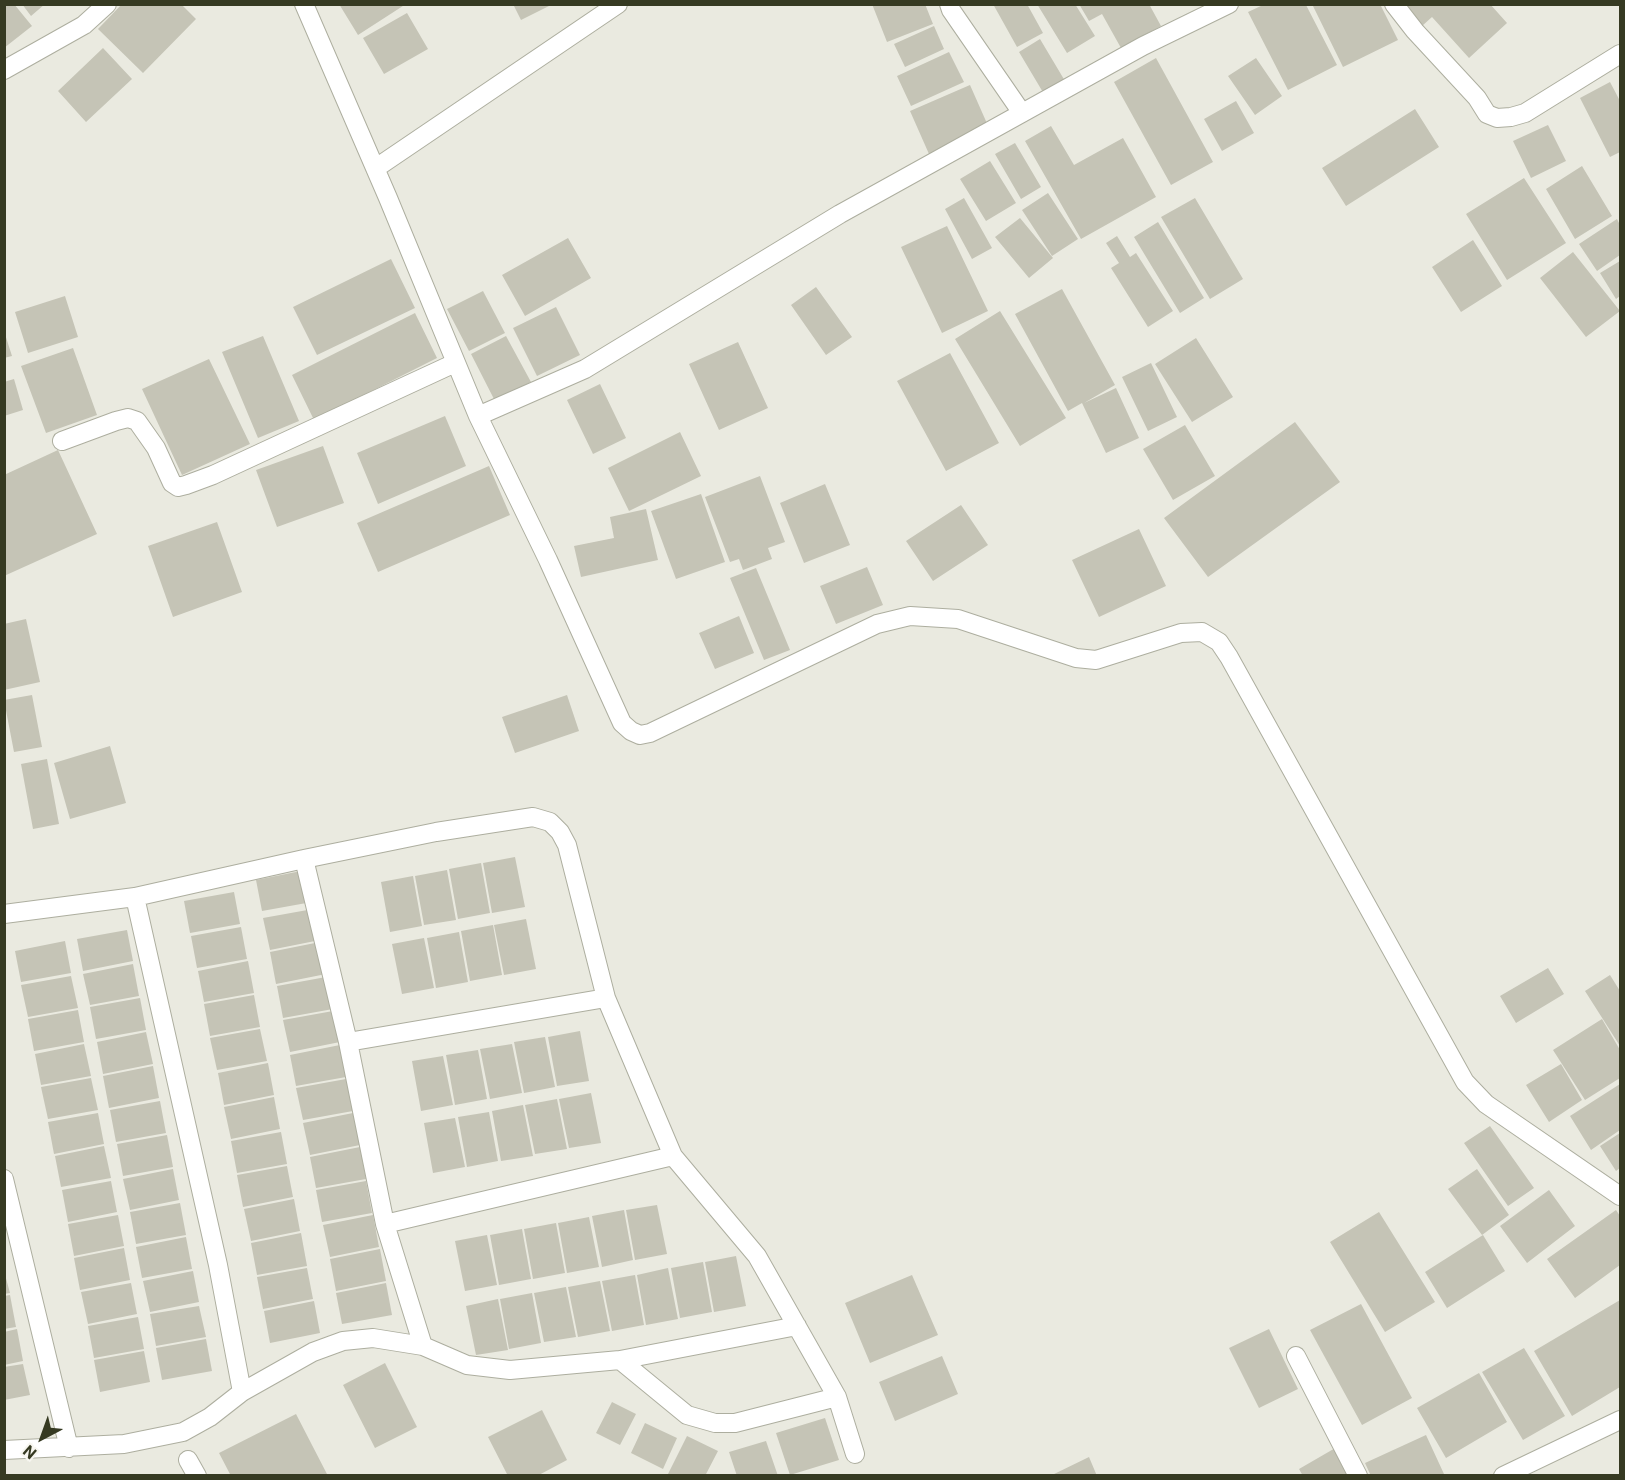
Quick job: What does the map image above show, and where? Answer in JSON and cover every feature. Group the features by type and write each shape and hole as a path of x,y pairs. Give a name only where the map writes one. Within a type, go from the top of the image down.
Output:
{"street":[{"path":"4,70 84,25 107,4"},
{"path":"304,4 376,168 478,416 548,560 622,723 640,735 650,734 877,624 910,616 958,619 1076,658 1096,660 1181,633 1202,632 1219,642 1465,1082 1486,1104 1620,1196"},
{"path":"376,168 618,4"},
{"path":"949,4 1022,114"},
{"path":"478,416 585,369 840,214 1143,46 1229,4"},
{"path":"1394,4 1415,31 1477,98 1487,114 1497,118 1525,113 1620,54"},
{"path":"62,441 116,421 128,418 137,421 156,448 172,483 178,487 186,486 455,363"},
{"path":"4,914 135,897 436,832 533,817 550,822 560,832 567,845 606,998 673,1156 757,1256 837,1396 855,1454"},
{"path":"304,859 348,1042 385,1224 423,1346"},
{"path":"135,897 218,1265 242,1392"},
{"path":"348,1042 606,998"},
{"path":"385,1224 673,1156"},
{"path":"4,1179 69,1448"},
{"path":"4,1450 124,1444 183,1432 210,1417 242,1392 313,1353 343,1341 373,1338 423,1346 467,1365 510,1370 620,1360 797,1326"},
{"path":"1296,1356 1358,1476"},
{"path":"620,1360 687,1415 715,1423 735,1423 837,1396"},
{"path":"1503,1476 1620,1420"}],"building":[{"path":"4,4 14,4 32,26 4,48"},
{"path":"22,4 45,4 31,16"},
{"path":"122,4 181,4 196,19 143,73 98,29"},
{"path":"339,4 406,4 358,35"},
{"path":"513,4 553,4 521,20"},
{"path":"872,4 925,4 933,24 887,42"},
{"path":"993,4 1027,4 1043,33 1017,47"},
{"path":"1037,4 1075,4 1095,36 1067,53"},
{"path":"1079,4 1149,4 1161,26 1121,48 1102,14 1089,21"},
{"path":"1312,4 1380,4 1398,40 1343,67"},
{"path":"1402,4 1490,4 1507,23 1469,58 1432,17 1422,26"},
{"path":"1263,5 1306,5 1337,65 1288,90 1248,12"},
{"path":"407,13 428,49 384,74 363,38"},
{"path":"934,26 944,49 905,67 894,44"},
{"path":"1040,39 1065,81 1044,94 1019,52"},
{"path":"103,48 132,79 86,122 58,91"},
{"path":"949,52 964,82 911,106 897,76"},
{"path":"1156,58 1213,162 1171,185 1114,82"},
{"path":"1256,58 1282,96 1255,115 1228,76"},
{"path":"1610,82 1620,101 1620,152 1610,157 1580,98"},
{"path":"970,85 989,128 929,154 910,111"},
{"path":"1236,101 1254,133 1222,151 1204,119"},
{"path":"1415,109 1439,147 1346,206 1322,168"},
{"path":"1548,125 1566,161 1531,178 1513,141"},
{"path":"1051,126 1074,165 1123,138 1156,197 1081,239 1025,141"},
{"path":"1015,143 1041,187 1021,199 995,154"},
{"path":"990,161 1016,203 986,221 960,179"},
{"path":"1582,166 1612,216 1575,239 1546,189"},
{"path":"1524,178 1566,243 1507,280 1466,214"},
{"path":"1048,193 1078,239 1052,256 1022,210"},
{"path":"964,198 992,248 972,259 945,209"},
{"path":"1195,198 1243,279 1210,299 1161,217"},
{"path":"1020,218 1053,258 1029,278 995,237"},
{"path":"1617,219 1620,225 1620,255 1597,271 1579,244"},
{"path":"1158,222 1204,298 1180,313 1134,237"},
{"path":"947,226 988,311 942,333 901,247"},
{"path":"1117,236 1130,257 1136,253 1173,311 1148,327 1111,268 1119,263 1106,243"},
{"path":"568,238 591,278 525,316 502,275"},
{"path":"1473,240 1502,286 1461,312 1432,267"},
{"path":"1573,252 1620,311 1586,337 1540,278"},
{"path":"391,259 415,308 317,355 293,307"},
{"path":"1620,261 1620,296 1616,299 1600,273"},
{"path":"816,287 852,337 826,355 791,305"},
{"path":"1062,289 1115,385 1084,403 1116,388 1139,438 1106,453 1082,403 1068,411 1015,314"},
{"path":"483,291 505,333 469,351 447,309"},
{"path":"65,296 78,337 28,353 15,312"},
{"path":"556,307 580,355 537,376 513,328"},
{"path":"1000,311 1066,418 1020,446 955,339"},
{"path":"415,313 437,358 314,420 292,375"},
{"path":"4,331 12,356 4,358"},
{"path":"263,336 299,421 258,438 222,352"},
{"path":"506,336 531,382 495,401 471,354"},
{"path":"1196,338 1233,397 1192,422 1155,364"},
{"path":"738,342 768,408 719,430 689,364"},
{"path":"73,348 97,415 46,433 21,366"},
{"path":"950,353 999,443 946,471 897,381"},
{"path":"209,359 250,444 182,475 142,389"},
{"path":"1151,363 1177,417 1148,431 1122,377"},
{"path":"14,379 23,410 4,416 4,382"},
{"path":"600,384 626,438 593,454 567,400"},
{"path":"445,416 466,466 378,504 357,453"},
{"path":"1295,422 1340,482 1208,577 1164,518"},
{"path":"1185,425 1215,476 1173,500 1143,449"},
{"path":"680,432 701,476 629,511 608,468"},
{"path":"323,446 344,503 277,527 256,470"},
{"path":"58,450 97,534 4,576 4,475"},
{"path":"489,466 510,515 378,572 357,523"},
{"path":"760,476 785,542 768,548 772,559 743,570 739,559 730,562 705,497"},
{"path":"825,484 850,545 804,563 780,503"},
{"path":"701,494 725,562 676,579 651,511"},
{"path":"961,505 988,545 933,581 906,541"},
{"path":"646,509 658,560 581,577 574,546 614,538 610,517"},
{"path":"217,522 242,592 173,617 148,546"},
{"path":"1139,529 1166,586 1099,617 1072,560"},
{"path":"867,567 883,605 836,624 820,586"},
{"path":"756,568 790,650 764,660 730,578"},
{"path":"739,616 754,653 715,669 699,633"},
{"path":"26,619 40,682 4,690 4,624"},
{"path":"32,695 42,747 14,752 4,700"},
{"path":"567,695 579,731 515,753 502,717"},
{"path":"110,746 126,803 70,819 54,763"},
{"path":"47,759 59,824 33,829 21,764"},
{"path":"515,857 525,907 492,913 483,863"},
{"path":"481,863 490,913 458,919 449,869"},
{"path":"306,870 312,902 262,911 256,880"},
{"path":"447,870 456,920 424,925 415,876"},
{"path":"413,876 422,926 390,932 381,882"},
{"path":"234,892 240,924 190,933 184,901"},
{"path":"313,909 320,940 270,950 263,918"},
{"path":"526,919 536,969 504,975 494,925"},
{"path":"493,925 502,975 470,981 461,931"},
{"path":"241,927 247,959 197,968 191,936"},
{"path":"127,930 133,961 83,971 77,939"},
{"path":"459,932 468,982 436,988 427,938"},
{"path":"424,938 434,988 402,994 392,944"},
{"path":"65,941 71,973 21,982 15,951"},
{"path":"320,942 326,974 276,984 270,952"},
{"path":"248,961 254,993 204,1002 198,971"},
{"path":"133,964 139,996 90,1005 83,974"},
{"path":"1548,968 1564,994 1516,1023 1500,996"},
{"path":"1610,975 1620,991 1620,1046 1585,991"},
{"path":"71,976 78,1008 28,1017 21,985"},
{"path":"326,977 333,1009 283,1018 277,986"},
{"path":"254,995 260,1027 210,1036 204,1004"},
{"path":"140,998 146,1030 96,1039 90,1007"},
{"path":"78,1010 84,1042 34,1051 28,1019"},
{"path":"333,1011 340,1042 290,1052 283,1020"},
{"path":"1602,1019 1620,1050 1620,1078 1585,1100 1553,1050"},
{"path":"260,1029 267,1061 217,1070 210,1038"},
{"path":"580,1031 589,1081 557,1086 548,1037"},
{"path":"146,1032 153,1064 103,1074 97,1042"},
{"path":"545,1037 555,1087 524,1093 514,1042"},
{"path":"84,1044 91,1076 41,1085 35,1054"},
{"path":"512,1044 522,1093 490,1099 480,1049"},
{"path":"340,1045 346,1077 296,1086 290,1055"},
{"path":"478,1050 487,1099 455,1105 446,1055"},
{"path":"443,1056 453,1105 421,1111 412,1061"},
{"path":"268,1063 274,1095 224,1105 218,1073"},
{"path":"1561,1064 1582,1100 1549,1122 1526,1085"},
{"path":"153,1066 159,1098 109,1108 103,1076"},
{"path":"91,1078 98,1110 48,1119 41,1087"},
{"path":"346,1079 353,1111 303,1120 296,1088"},
{"path":"1620,1084 1620,1130 1591,1150 1570,1116"},
{"path":"591,1093 601,1143 569,1148 559,1099"},
{"path":"274,1097 280,1129 231,1139 224,1107"},
{"path":"557,1099 567,1149 535,1154 525,1105"},
{"path":"160,1101 166,1133 116,1142 110,1110"},
{"path":"523,1105 533,1156 501,1161 492,1111"},
{"path":"489,1112 498,1161 467,1167 458,1117"},
{"path":"98,1113 104,1144 54,1154 48,1122"},
{"path":"353,1113 360,1145 310,1155 303,1123"},
{"path":"455,1118 465,1167 433,1173 424,1123"},
{"path":"1490,1126 1534,1188 1508,1206 1464,1143"},
{"path":"281,1132 287,1164 237,1173 231,1141"},
{"path":"1620,1133 1620,1168 1616,1171 1600,1146"},
{"path":"167,1135 173,1167 123,1176 117,1144"},
{"path":"104,1146 111,1178 61,1187 55,1156"},
{"path":"360,1147 366,1179 316,1188 310,1157"},
{"path":"287,1166 293,1197 243,1207 237,1175"},
{"path":"173,1169 179,1200 130,1210 123,1179"},
{"path":"1477,1169 1509,1215 1482,1235 1448,1189"},
{"path":"111,1181 117,1212 68,1222 62,1190"},
{"path":"366,1181 372,1213 322,1222 316,1190"},
{"path":"1549,1190 1575,1226 1527,1263 1500,1226"},
{"path":"294,1199 300,1231 251,1241 244,1209"},
{"path":"180,1203 186,1235 136,1244 130,1212"},
{"path":"657,1205 667,1254 635,1260 626,1210"},
{"path":"624,1210 633,1260 602,1267 592,1216"},
{"path":"1616,1210 1620,1216 1620,1265 1575,1298 1547,1259"},
{"path":"1379,1212 1435,1302 1385,1332 1330,1242"},
{"path":"118,1215 124,1246 74,1256 68,1224"},
{"path":"373,1215 379,1247 330,1257 323,1225"},
{"path":"589,1217 599,1267 567,1273 558,1223"},
{"path":"556,1223 565,1273 533,1279 524,1229"},
{"path":"522,1229 531,1279 499,1285 490,1235"},
{"path":"301,1233 307,1266 257,1275 251,1243"},
{"path":"487,1235 497,1285 465,1291 455,1241"},
{"path":"1483,1235 1505,1271 1447,1308 1425,1272"},
{"path":"186,1237 192,1269 142,1278 136,1247"},
{"path":"124,1248 130,1280 80,1290 74,1258"},
{"path":"380,1249 386,1281 336,1291 330,1259"},
{"path":"736,1256 746,1306 714,1312 705,1262"},
{"path":"703,1262 712,1312 680,1318 671,1268"},
{"path":"307,1268 313,1299 263,1309 257,1277"},
{"path":"668,1268 678,1319 646,1325 637,1275"},
{"path":"4,1271 10,1293 4,1294"},
{"path":"193,1271 199,1302 150,1312 143,1281"},
{"path":"635,1275 644,1325 612,1331 602,1281"},
{"path":"912,1275 938,1335 870,1363 845,1303"},
{"path":"600,1281 610,1331 578,1337 568,1287"},
{"path":"131,1283 137,1314 88,1324 81,1292"},
{"path":"386,1283 392,1315 342,1324 336,1293"},
{"path":"566,1287 576,1337 544,1342 534,1293"},
{"path":"532,1293 541,1343 509,1349 500,1299"},
{"path":"10,1295 16,1327 4,1329 4,1296"},
{"path":"498,1299 508,1350 476,1355 466,1306"},
{"path":"1620,1300 1620,1387 1572,1416 1534,1351"},
{"path":"314,1301 320,1333 270,1343 264,1311"},
{"path":"1361,1304 1412,1398 1362,1425 1310,1330"},
{"path":"199,1306 206,1337 156,1346 150,1314"},
{"path":"138,1317 144,1349 94,1358 88,1326"},
{"path":"17,1329 23,1361 4,1365 4,1332"},
{"path":"1269,1329 1298,1389 1259,1408 1229,1348"},
{"path":"206,1339 212,1371 162,1380 156,1348"},
{"path":"1524,1348 1565,1416 1523,1440 1482,1372"},
{"path":"144,1351 150,1382 100,1392 94,1360"},
{"path":"942,1356 958,1394 895,1421 879,1382"},
{"path":"385,1363 417,1427 375,1448 343,1385"},
{"path":"23,1364 30,1395 4,1400 4,1367"},
{"path":"1479,1373 1507,1422 1446,1458 1417,1408"},
{"path":"612,1402 636,1414 620,1445 596,1433"},
{"path":"542,1410 567,1460 537,1476 508,1476 488,1437"},
{"path":"296,1414 328,1476 231,1476 219,1453"},
{"path":"825,1418 839,1460 790,1475 776,1433"},
{"path":"645,1423 677,1438 663,1469 631,1453"},
{"path":"1426,1435 1444,1474 1440,1476 1371,1476 1365,1463"},
{"path":"687,1436 718,1451 705,1476 667,1476"},
{"path":"766,1441 778,1476 737,1476 729,1452"},
{"path":"1337,1447 1353,1476 1303,1476 1299,1469"},
{"path":"1089,1457 1097,1476 1050,1476"}]}
